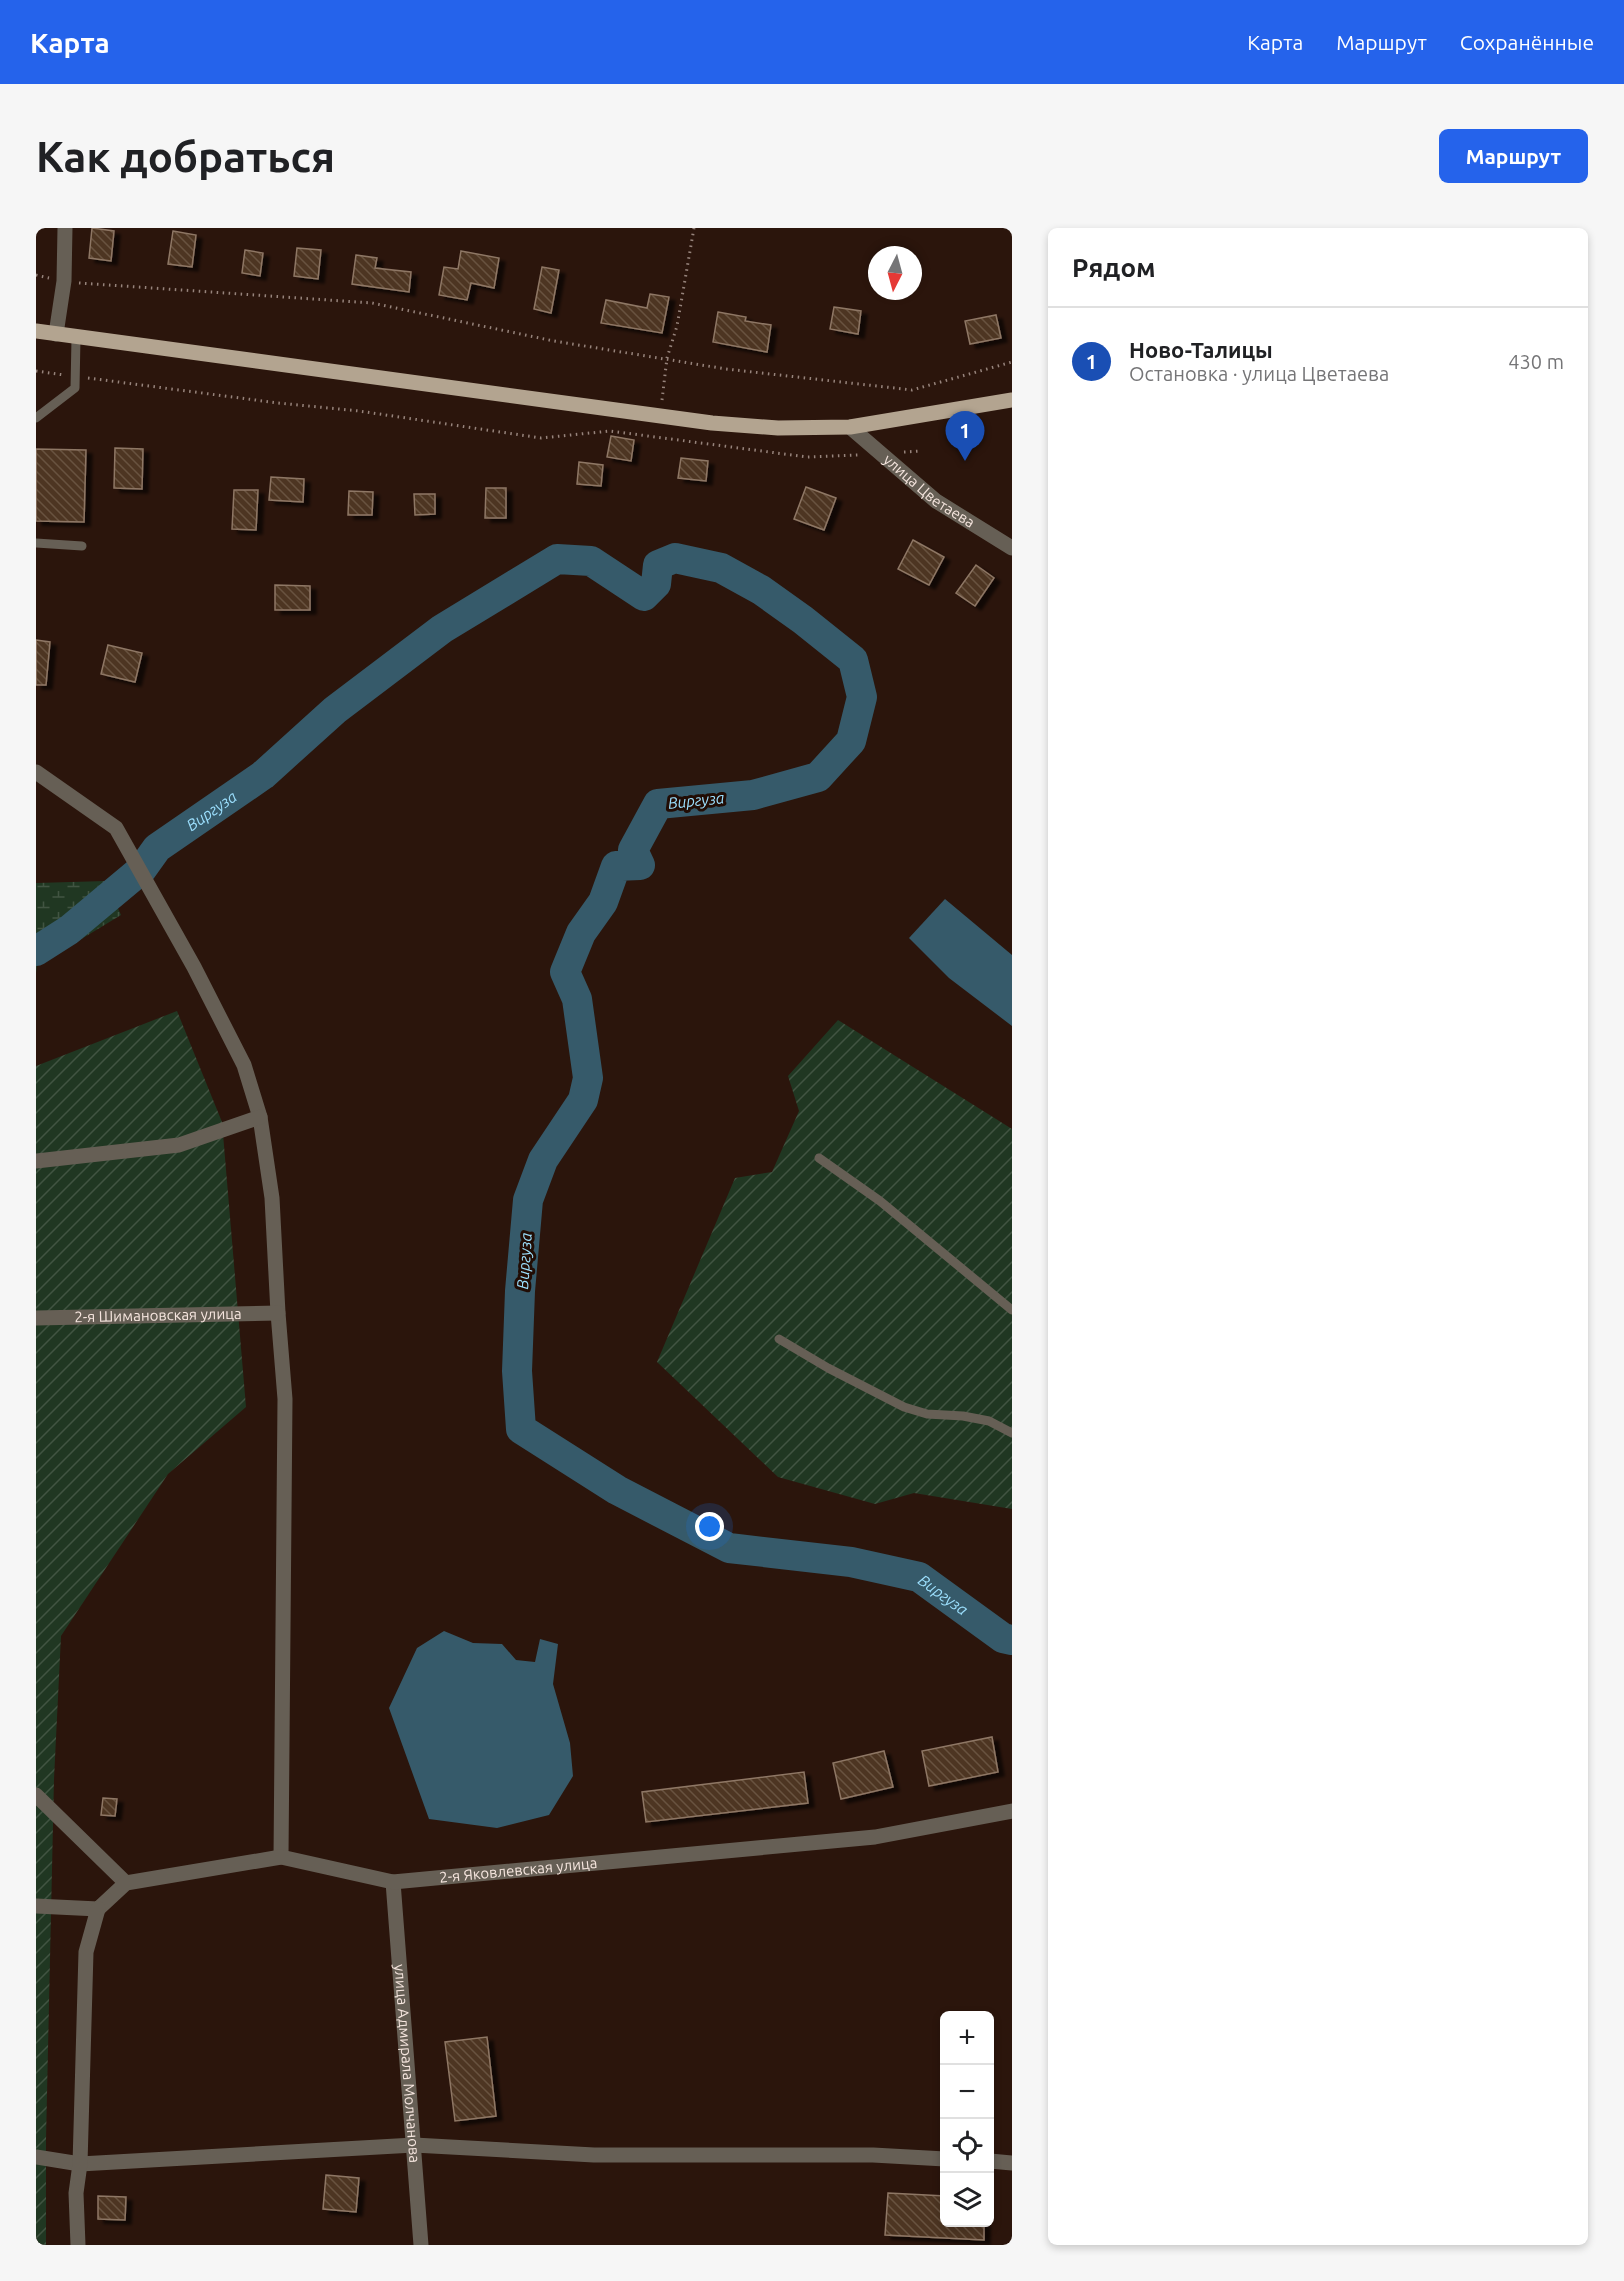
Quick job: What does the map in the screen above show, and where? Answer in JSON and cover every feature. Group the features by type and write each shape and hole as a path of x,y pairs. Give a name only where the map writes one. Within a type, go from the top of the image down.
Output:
{"main road":[{"path":"36,331 659,417 778,428 850,427 1012,400"}],"street":[{"path":"56,334 64,281 65,228"},
{"name":"улица Цветаева","path":"850,427 936,501 1012,548"},
{"path":"36,772 116,828 194,967 244,1065 260,1117 272,1198 285,1399 281,1857"},
{"path":"36,1161 179,1145 260,1117"},
{"name":"2-я Шимановская улица","path":"36,1318 278,1313"},
{"path":"36,1795 126,1883 98,1909 86,1952 80,2164 76,2193 78,2245"},
{"name":"2-я Яковлевская улица","path":"126,1883 281,1857 393,1882 875,1837 1012,1811"},
{"name":"улица Адмирала Молчанова","path":"393,1882 421,2245"},
{"path":"36,1906 98,1909"},
{"path":"36,2157 80,2164 414,2145 594,2155 873,2155 940,2159"},
{"path":"994,2162 1012,2163"}],"lane":[{"path":"36,418 75,388 76,338"},
{"path":"36,543 82,546"},
{"path":"819,1158 880,1202 1012,1310"},
{"path":"779,1339 828,1368 903,1407 927,1414 963,1416 989,1421 1012,1433"}],"path":[{"path":"659,417 667,358 677,326 694,228"},
{"path":"36,275 64,281 372,303 554,340 726,369 912,390 1012,362"},
{"path":"36,371 278,403 359,411 541,438 610,431 807,457 921,451"}],"green space":[{"path":"106,881 121,915 37,966 36,973 36,883"},
{"path":"177,1011 222,1122 246,1407 168,1474 61,1636 54,1779 46,2140 46,2245 36,2245 36,1066"},
{"path":"838,1020 1012,1129 1012,1509 914,1493 875,1504 778,1477 657,1362 735,1178 772,1172 799,1111 788,1076"}],"water":[{"path":"945,899 1012,955 1012,1026 949,978 909,938"},
{"path":"444,1631 473,1643 502,1644 516,1660 535,1662 540,1639 558,1644 553,1684 570,1743 573,1776 549,1815 497,1828 429,1819 389,1708 417,1648"}],"building":[{"path":"92,228 114,231 111,261 89,258"},
{"path":"173,231 196,235 192,267 168,264"},
{"path":"297,248 321,250 318,279 294,276"},
{"path":"245,250 263,253 260,276 242,273"},
{"path":"461,251 499,258 494,288 471,283 467,300 439,295 444,267 458,269"},
{"path":"356,255 377,258 375,268 411,272 409,292 352,284"},
{"path":"542,267 559,270 551,313 534,309"},
{"path":"650,294 669,297 662,333 601,323 606,300 647,308"},
{"path":"834,307 861,311 858,334 830,329"},
{"path":"718,312 746,317 745,321 771,325 767,352 713,342"},
{"path":"996,315 1001,338 970,344 965,321"},
{"path":"611,436 634,440 631,461 607,457"},
{"path":"115,448 143,449 142,489 114,488"},
{"path":"36,449 86,450 84,522 36,521"},
{"path":"681,458 708,461 706,481 678,478"},
{"path":"579,462 603,465 601,486 577,484"},
{"path":"271,477 304,479 303,502 269,500"},
{"path":"806,487 836,498 824,530 794,519"},
{"path":"486,488 506,488 506,518 485,518"},
{"path":"234,490 258,490 256,530 232,529"},
{"path":"349,491 373,492 372,515 348,515"},
{"path":"414,494 435,494 435,514 415,515"},
{"path":"913,540 944,557 929,585 898,569"},
{"path":"976,565 994,578 975,606 956,593"},
{"path":"275,585 310,586 310,610 275,610"},
{"path":"36,640 50,642 46,685 36,685"},
{"path":"108,645 142,653 135,682 101,674"},
{"path":"992,1737 998,1772 929,1786 922,1751"},
{"path":"884,1751 893,1787 841,1799 833,1763"},
{"path":"804,1772 808,1803 646,1822 642,1792"},
{"path":"103,1798 117,1799 115,1816 101,1815"},
{"path":"487,2037 496,2116 455,2121 445,2042"},
{"path":"326,2175 359,2178 356,2212 323,2209"},
{"path":"888,2193 940,2196 940,2227 984,2227 984,2240 885,2235"},
{"path":"98,2196 126,2197 125,2220 98,2219"}],"waterway":[{"name":"Виргуза","path":"36,951 69,930 142,869 157,848 263,775 335,710 442,629 557,559 591,561 644,596 656,584 658,565 675,558 721,568 761,590 853,660 862,697 851,741 818,777 753,795 658,804 633,850 640,865 616,866 603,902 581,933 565,972 577,999 588,1078 583,1100 543,1160 528,1200 520,1291 517,1371 521,1429 617,1490 729,1548 851,1562 919,1577 1003,1638 1012,1640"}],"place":[{"name":"Ново-Талицы","path":"965,461"}]}
